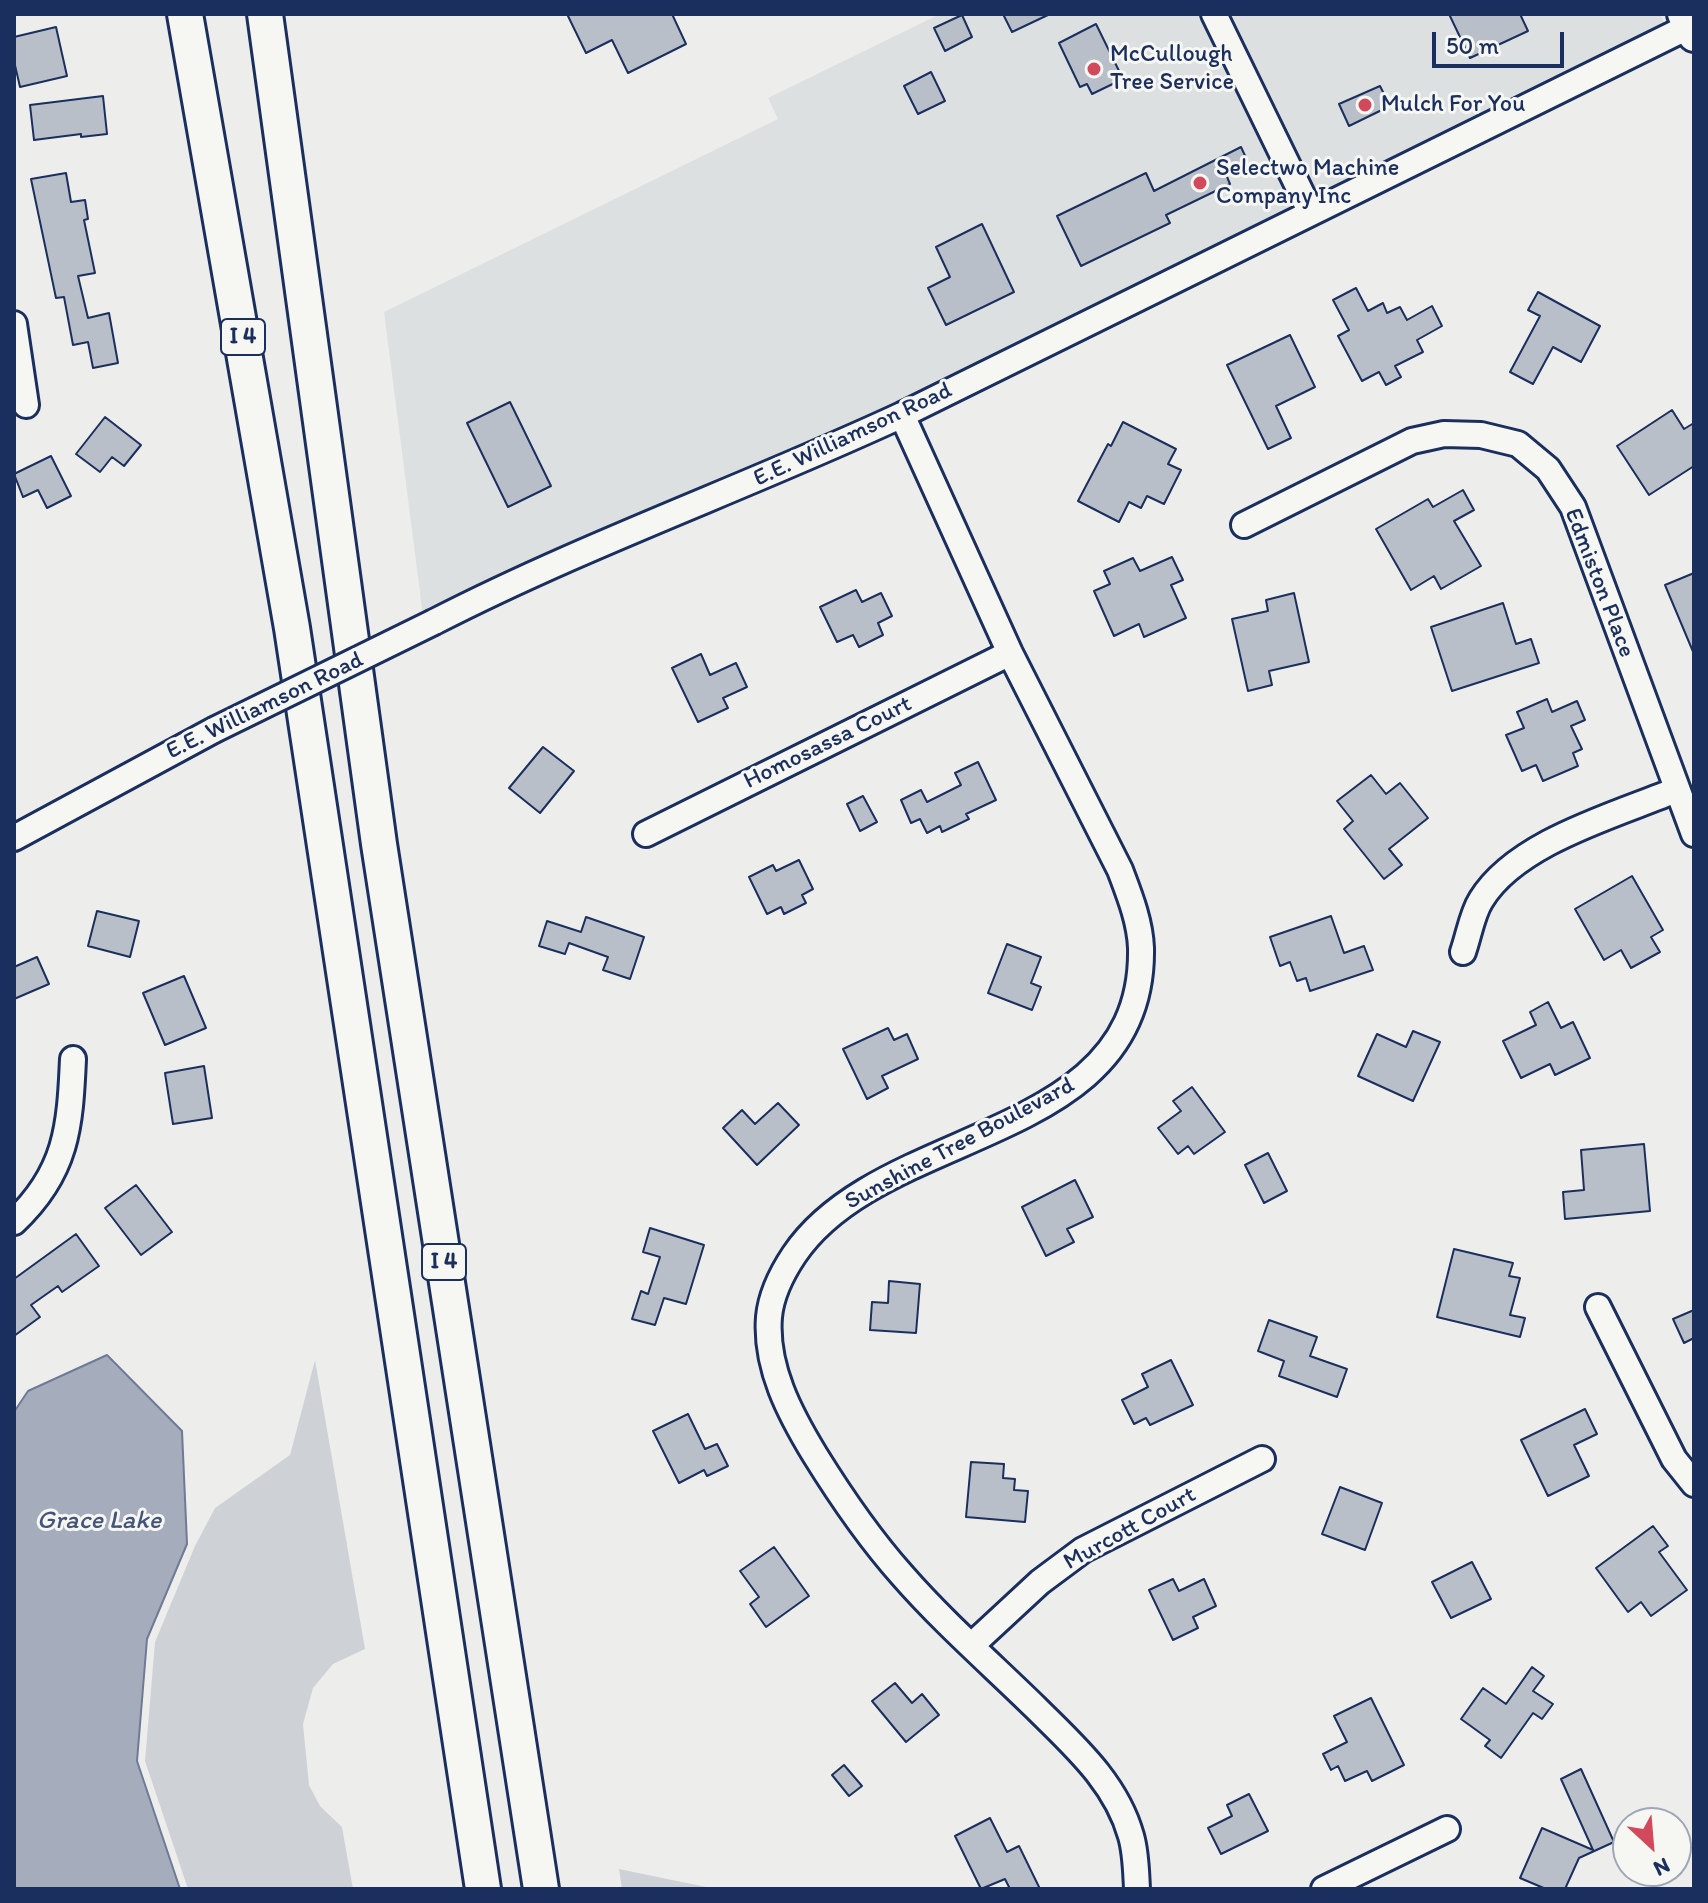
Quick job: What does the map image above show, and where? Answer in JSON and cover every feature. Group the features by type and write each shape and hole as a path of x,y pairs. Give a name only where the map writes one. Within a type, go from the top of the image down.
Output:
{"highway":[{"name":"I 4","path":"185,14 292,628 483,1889"},
{"name":"I 4","path":"265,14 379,844 541,1889"}],"street":[{"path":"1214,14 1311,213"},
{"name":"E.E. Williamson Road","path":"14,838 214,730 544,568 788,467 902,415 1690,25"},
{"path":"14,324 26,405"},
{"name":"Sunshine Tree Boulevard","path":"902,415 1010,653 1120,870 1133,906 1141,945 1138,989 1122,1032 1092,1072 1057,1098 844,1202 805,1239 781,1275 769,1316 773,1368 796,1424 811,1450 843,1501 902,1576 1077,1748 1100,1775 1130,1833 1137,1889"},
{"name":"Edmiston Place","path":"1244,525 1412,441 1444,434 1474,435 1518,444 1548,469 1573,507 1694,834"},
{"name":"Homosassa Court","path":"646,834 1010,653"},
{"path":"1463,952 1481,900 1506,870 1536,847 1676,790"},
{"path":"14,1222 45,1187 62,1151 70,1120 73,1059"},
{"path":"1598,1307 1674,1459 1694,1484"},
{"name":"Murcott Court","path":"972,1645 1040,1582 1083,1550 1262,1459"},
{"path":"1324,1889 1447,1829"}],"shaded area":[{"path":"940,14 1204,14 1299,208 888,410 423,616 384,312 778,119 768,98"},
{"path":"1224,14 1660,14 1665,24 1315,200"},
{"path":"315,1360 365,1649 333,1664 313,1688 303,1724 309,1785 320,1806 342,1827 353,1889 188,1889 145,1761 155,1642 195,1546 215,1508 290,1455"},
{"path":"619,1869 706,1887 718,1889 622,1889"}],"water":[{"name":"Grace Lake","path":"107,1355 182,1431 187,1544 147,1639 137,1761 180,1889 14,1889 14,1412 28,1391"}],"building":[{"path":"567,14 672,14 686,44 628,73 612,40 586,53"},
{"path":"1003,14 1050,14 1012,32"},
{"path":"1449,14 1520,14 1528,31 1470,58"},
{"path":"962,15 972,37 945,51 934,28"},
{"path":"1096,24 1123,79 1092,94 1087,84 1080,87 1059,43"},
{"path":"56,27 67,76 20,87 14,61 14,37"},
{"path":"931,72 945,101 918,114 904,86"},
{"name":"Mulch For You","path":"1380,86 1390,106 1349,126 1339,104"},
{"path":"103,96 107,134 34,140 30,105"},
{"path":"1241,147 1247,160 1225,172 1230,184 1166,215 1170,223 1081,266 1057,216 1146,173 1154,191"},
{"path":"66,173 71,202 85,200 88,219 84,220 95,273 78,276 88,318 109,313 118,363 93,368 88,342 73,345 64,297 56,298 31,179"},
{"path":"982,224 1014,292 946,325 928,288 950,277 936,247"},
{"path":"1356,288 1368,311 1383,303 1387,313 1400,307 1407,320 1432,306 1442,326 1417,340 1423,352 1395,366 1401,377 1386,385 1379,372 1362,381 1338,336 1349,330 1333,300"},
{"path":"1538,292 1600,326 1581,362 1553,347 1533,384 1510,372 1540,316 1528,310"},
{"path":"1290,335 1315,387 1276,406 1291,438 1268,449 1227,365"},
{"path":"510,402 551,486 508,507 467,423"},
{"path":"1672,410 1684,429 1694,423 1694,466 1649,495 1617,446"},
{"path":"105,417 141,445 124,466 112,457 100,472 76,454"},
{"path":"1123,422 1176,449 1168,464 1181,470 1164,504 1147,496 1141,508 1129,502 1119,522 1078,501"},
{"path":"51,456 71,496 47,508 38,490 23,497 14,474"},
{"path":"1463,490 1474,510 1454,521 1481,566 1441,589 1434,576 1411,590 1376,529 1428,499 1433,507"},
{"path":"1172,557 1183,580 1171,585 1186,618 1144,637 1139,624 1114,636 1094,591 1110,584 1104,571 1133,558 1140,571"},
{"path":"1694,573 1694,654 1665,585"},
{"path":"856,590 862,602 881,593 892,616 878,623 883,635 859,647 853,635 837,642 820,607"},
{"path":"1294,593 1309,662 1269,671 1272,685 1248,691 1232,619 1268,611 1266,600"},
{"path":"1503,603 1516,644 1531,639 1539,663 1452,691 1431,627"},
{"path":"701,654 710,675 736,663 747,687 723,698 728,708 698,722 672,668"},
{"path":"1547,699 1552,712 1577,701 1585,720 1571,726 1582,749 1573,753 1578,766 1543,781 1536,765 1522,771 1506,735 1524,728 1517,712"},
{"path":"543,747 574,771 540,813 509,788"},
{"path":"978,762 996,800 966,814 969,819 942,832 940,826 927,833 920,819 911,823 901,800 921,790 927,802 961,785 955,773"},
{"path":"1371,775 1386,794 1400,783 1428,818 1389,849 1402,865 1384,879 1344,829 1353,821 1337,801"},
{"path":"863,796 877,822 860,831 847,804"},
{"path":"799,860 813,889 802,895 806,903 784,914 781,907 767,914 749,877 773,865 776,871"},
{"path":"1632,876 1663,930 1651,937 1660,952 1631,968 1621,950 1604,960 1575,909"},
{"path":"97,911 139,921 130,957 88,946"},
{"path":"1331,916 1344,953 1364,946 1373,970 1310,991 1306,978 1297,981 1290,962 1280,966 1270,937"},
{"path":"586,917 644,937 630,979 603,970 608,957 569,943 565,954 539,946 547,921 581,932"},
{"path":"1007,944 1041,957 1031,983 1041,987 1032,1010 988,993"},
{"path":"37,957 49,984 14,999 14,967"},
{"path":"184,976 206,1028 165,1045 143,993"},
{"path":"1548,1002 1561,1028 1573,1022 1590,1058 1555,1075 1550,1064 1521,1078 1503,1041 1536,1025 1530,1012"},
{"path":"888,1028 894,1040 907,1034 918,1059 882,1076 888,1088 867,1099 843,1049"},
{"path":"1413,1031 1440,1042 1413,1101 1358,1076 1377,1034 1406,1047"},
{"path":"204,1066 212,1118 173,1124 165,1073"},
{"path":"1192,1087 1225,1132 1194,1154 1188,1146 1178,1154 1158,1128 1181,1111 1173,1101"},
{"path":"778,1103 799,1125 757,1165 723,1128 742,1110 755,1124"},
{"path":"1644,1144 1650,1211 1565,1219 1563,1192 1584,1190 1581,1150"},
{"path":"1268,1153 1287,1191 1264,1203 1245,1165"},
{"path":"1075,1180 1093,1217 1067,1229 1074,1242 1046,1256 1022,1207"},
{"path":"136,1185 172,1232 141,1255 105,1208"},
{"path":"650,1228 704,1245 686,1304 664,1298 655,1325 632,1319 641,1291 648,1294 660,1257 643,1252"},
{"path":"76,1234 99,1266 62,1292 58,1286 31,1305 40,1317 14,1336 14,1279"},
{"path":"1454,1249 1513,1263 1509,1276 1520,1278 1510,1315 1525,1318 1520,1337 1437,1317"},
{"path":"889,1281 920,1284 916,1333 870,1330 872,1302 888,1303"},
{"path":"1694,1310 1694,1338 1684,1343 1673,1319"},
{"path":"1269,1320 1317,1337 1310,1356 1347,1369 1337,1397 1279,1376 1284,1361 1258,1351"},
{"path":"1171,1360 1193,1405 1150,1425 1146,1418 1134,1424 1122,1400 1148,1387 1142,1374"},
{"path":"1585,1409 1597,1434 1574,1445 1589,1476 1548,1496 1521,1440"},
{"path":"688,1414 705,1449 717,1444 728,1466 707,1476 704,1470 679,1483 653,1431"},
{"path":"971,1462 1004,1464 1003,1478 1015,1479 1014,1490 1028,1491 1025,1522 966,1517"},
{"path":"1340,1487 1382,1503 1365,1550 1322,1534"},
{"path":"1653,1526 1668,1546 1659,1552 1687,1590 1651,1616 1641,1602 1628,1612 1596,1568"},
{"path":"774,1547 809,1596 766,1627 750,1604 759,1597 740,1571"},
{"path":"1472,1562 1491,1599 1451,1618 1432,1582"},
{"path":"1173,1579 1179,1591 1204,1579 1216,1606 1193,1617 1198,1628 1173,1640 1149,1590"},
{"path":"1532,1667 1544,1676 1533,1691 1553,1704 1542,1719 1533,1713 1501,1758 1485,1746 1490,1740 1461,1719 1483,1688 1506,1704"},
{"path":"895,1683 912,1703 922,1694 939,1715 906,1742 872,1701"},
{"path":"1371,1698 1404,1765 1372,1781 1367,1771 1345,1781 1338,1766 1331,1770 1323,1754 1347,1742 1334,1716"},
{"path":"844,1765 862,1786 849,1796 832,1775"},
{"path":"1581,1769 1612,1843 1579,1858 1565,1889 1546,1889 1520,1878 1542,1828 1593,1850 1561,1779"},
{"path":"1249,1794 1268,1831 1221,1854 1208,1828 1232,1816 1227,1805"},
{"path":"990,1818 1007,1852 1019,1846 1040,1889 1010,1889 1005,1879 981,1889 955,1836"}],"place":[{"name":"McCullough Tree Service","path":"1094,69"},
{"name":"Mulch For You","path":"1365,105"},
{"name":"Selectwo Machine Company Inc","path":"1200,183"}]}
